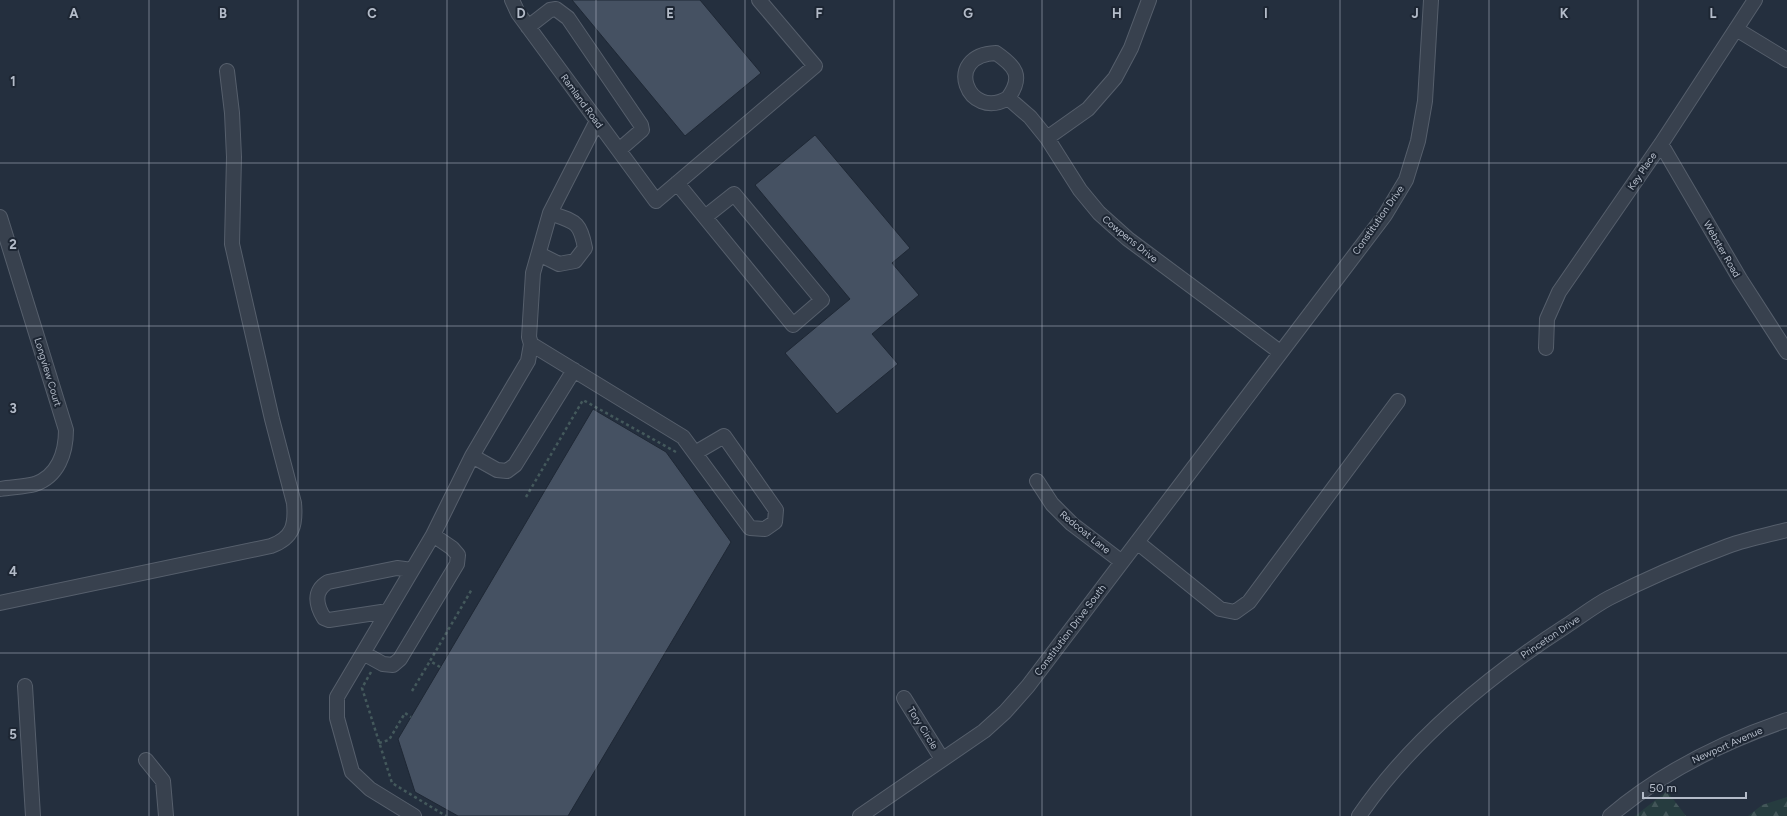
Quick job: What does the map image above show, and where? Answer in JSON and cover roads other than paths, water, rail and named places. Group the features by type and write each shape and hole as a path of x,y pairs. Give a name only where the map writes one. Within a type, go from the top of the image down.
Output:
{"street":[{"name":"Ramland Road","path":"512,0 518,13 528,27 656,201 677,183"},
{"path":"705,217 734,194 822,300 793,325 677,183 815,66 760,0"},
{"path":"1046,138 1088,110 1115,78 1131,48 1149,0"},
{"name":"Constitution Drive","path":"1241,405 1385,215 1406,180 1418,141 1425,101 1431,0"},
{"name":"Key Place","path":"1546,348 1547,319 1559,292 1661,144 1755,0"},
{"path":"528,27 550,10 556,9 568,18 642,130 619,150"},
{"path":"1736,29 1787,60"},
{"path":"0,603 271,546 281,542 290,535 295,516 294,502 272,419 232,244 234,157 232,113 227,71"},
{"name":"Cowpens Drive","path":"1008,98 1030,117 1046,138 1080,190 1099,213 1128,239 1280,352"},
{"path":"414,816 395,811 370,790 352,772 337,718 337,696 433,535 472,456 528,360 531,344 529,337 533,279 550,213 597,121"},
{"name":"Webster Road","path":"1661,144 1740,279 1787,352"},
{"path":"539,254 559,264 575,261 586,248 582,232 573,221 550,213"},
{"name":"Longview Court","path":"0,217 66,430 66,443 63,457 56,468 47,477 35,484 0,489"},
{"path":"531,344 683,437 688,454 750,528 765,529 775,522 776,510 724,436 688,454"},
{"path":"472,456 497,470 506,471 515,465 574,370"},
{"path":"1137,542 1220,609 1235,612 1249,602 1398,401"},
{"name":"Constitution Drive South","path":"860,816 984,731 1005,712 1028,686 1241,405"},
{"name":"Redcoat Lane","path":"1037,480 1052,504 1072,524 1122,562"},
{"name":"Princeton Drive","path":"1359,816 1370,800 1404,761 1444,720 1494,676 1545,639 1608,599 1668,570 1730,545 1787,530"},
{"path":"363,653 383,664 393,666 400,658 457,564 458,555 452,548 433,535"},
{"path":"388,611 329,620 324,618 320,612 317,593 320,586 328,582 397,568 412,570"},
{"path":"25,686 33,816"},
{"name":"Tory Circle","path":"904,698 942,759"},
{"name":"Newport Avenue","path":"1610,816 1637,793 1690,761 1750,733 1787,720"},
{"path":"146,760 163,781 166,816"}]}
